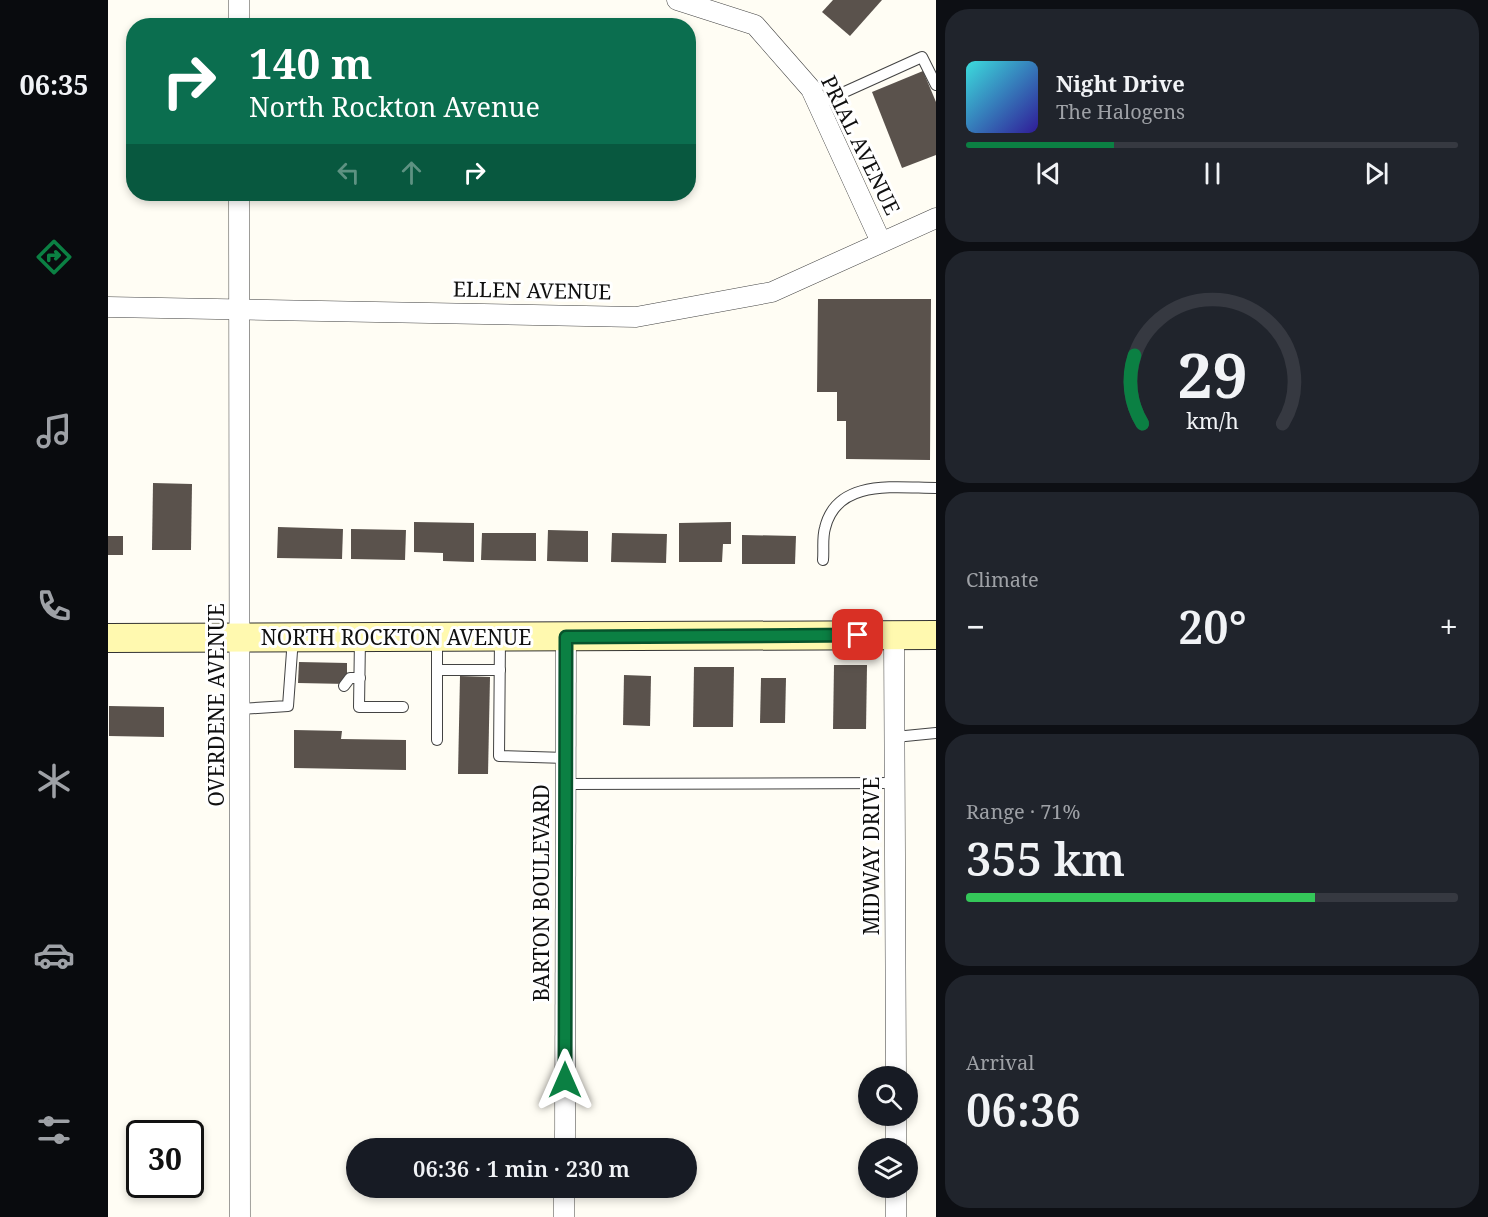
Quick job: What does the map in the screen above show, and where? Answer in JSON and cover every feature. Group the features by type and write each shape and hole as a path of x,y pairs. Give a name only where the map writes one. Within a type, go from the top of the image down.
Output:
{"main road":[{"name":"NORTH ROCKTON AVENUE","path":"108,638 894,634 936,636"}],"street":[{"path":"239,0 239,18"},
{"name":"PRIAL AVENUE","path":"677,0 755,25 811,89 881,242"},
{"name":"OVERDENE AVENUE","path":"239,201 240,1217"},
{"name":"ELLEN AVENUE","path":"108,307 636,317 772,292 936,218"},
{"name":"MIDWAY DRIVE","path":"894,634 896,1066"},
{"name":"BARTON BOULEVARD","path":"565,1138 566,637"},
{"path":"564,1198 564,1217"},
{"path":"896,1198 896,1217"}],"lane":[{"path":"818,104 922,57 936,86"},
{"path":"824,560 824,529 832,508 847,496 860,489 936,488"},
{"path":"437,637 437,740"},
{"path":"500,637 499,756 566,758"},
{"path":"240,709 288,706 294,678 293,638"},
{"path":"360,638 349,678 359,707 403,707"},
{"path":"438,670 500,670"},
{"path":"895,737 936,733"},
{"path":"566,784 894,783"}],"building":[{"path":"833,0 882,0 850,36 822,12"},
{"path":"923,71 936,102 936,155 902,168 872,92"},
{"path":"818,299 931,299 930,460 846,459 846,421 837,421 837,392 817,392"},
{"path":"153,483 192,484 191,550 152,550"},
{"path":"414,522 474,523 474,562 443,561 443,553 414,552"},
{"path":"731,522 731,544 723,544 722,562 679,562 679,523"},
{"path":"278,527 343,529 342,559 277,558"},
{"path":"351,529 406,530 405,560 351,559"},
{"path":"548,530 588,531 588,562 547,561"},
{"path":"482,533 536,533 536,561 481,560"},
{"path":"612,533 667,534 666,563 611,562"},
{"path":"742,535 796,536 795,564 742,564"},
{"path":"108,536 123,536 123,555 108,555"},
{"path":"299,662 347,663 347,684 298,683"},
{"path":"834,665 867,665 866,729 833,729"},
{"path":"694,667 734,667 733,727 693,727"},
{"path":"624,675 651,676 650,726 623,725"},
{"path":"460,676 490,677 488,774 458,774"},
{"path":"761,678 786,678 785,723 760,723"},
{"path":"109,706 164,707 164,737 109,736"},
{"path":"294,730 342,731 341,739 406,740 406,770 294,768"}],"route":[{"path":"565,1080 566,637 858,635"}]}
